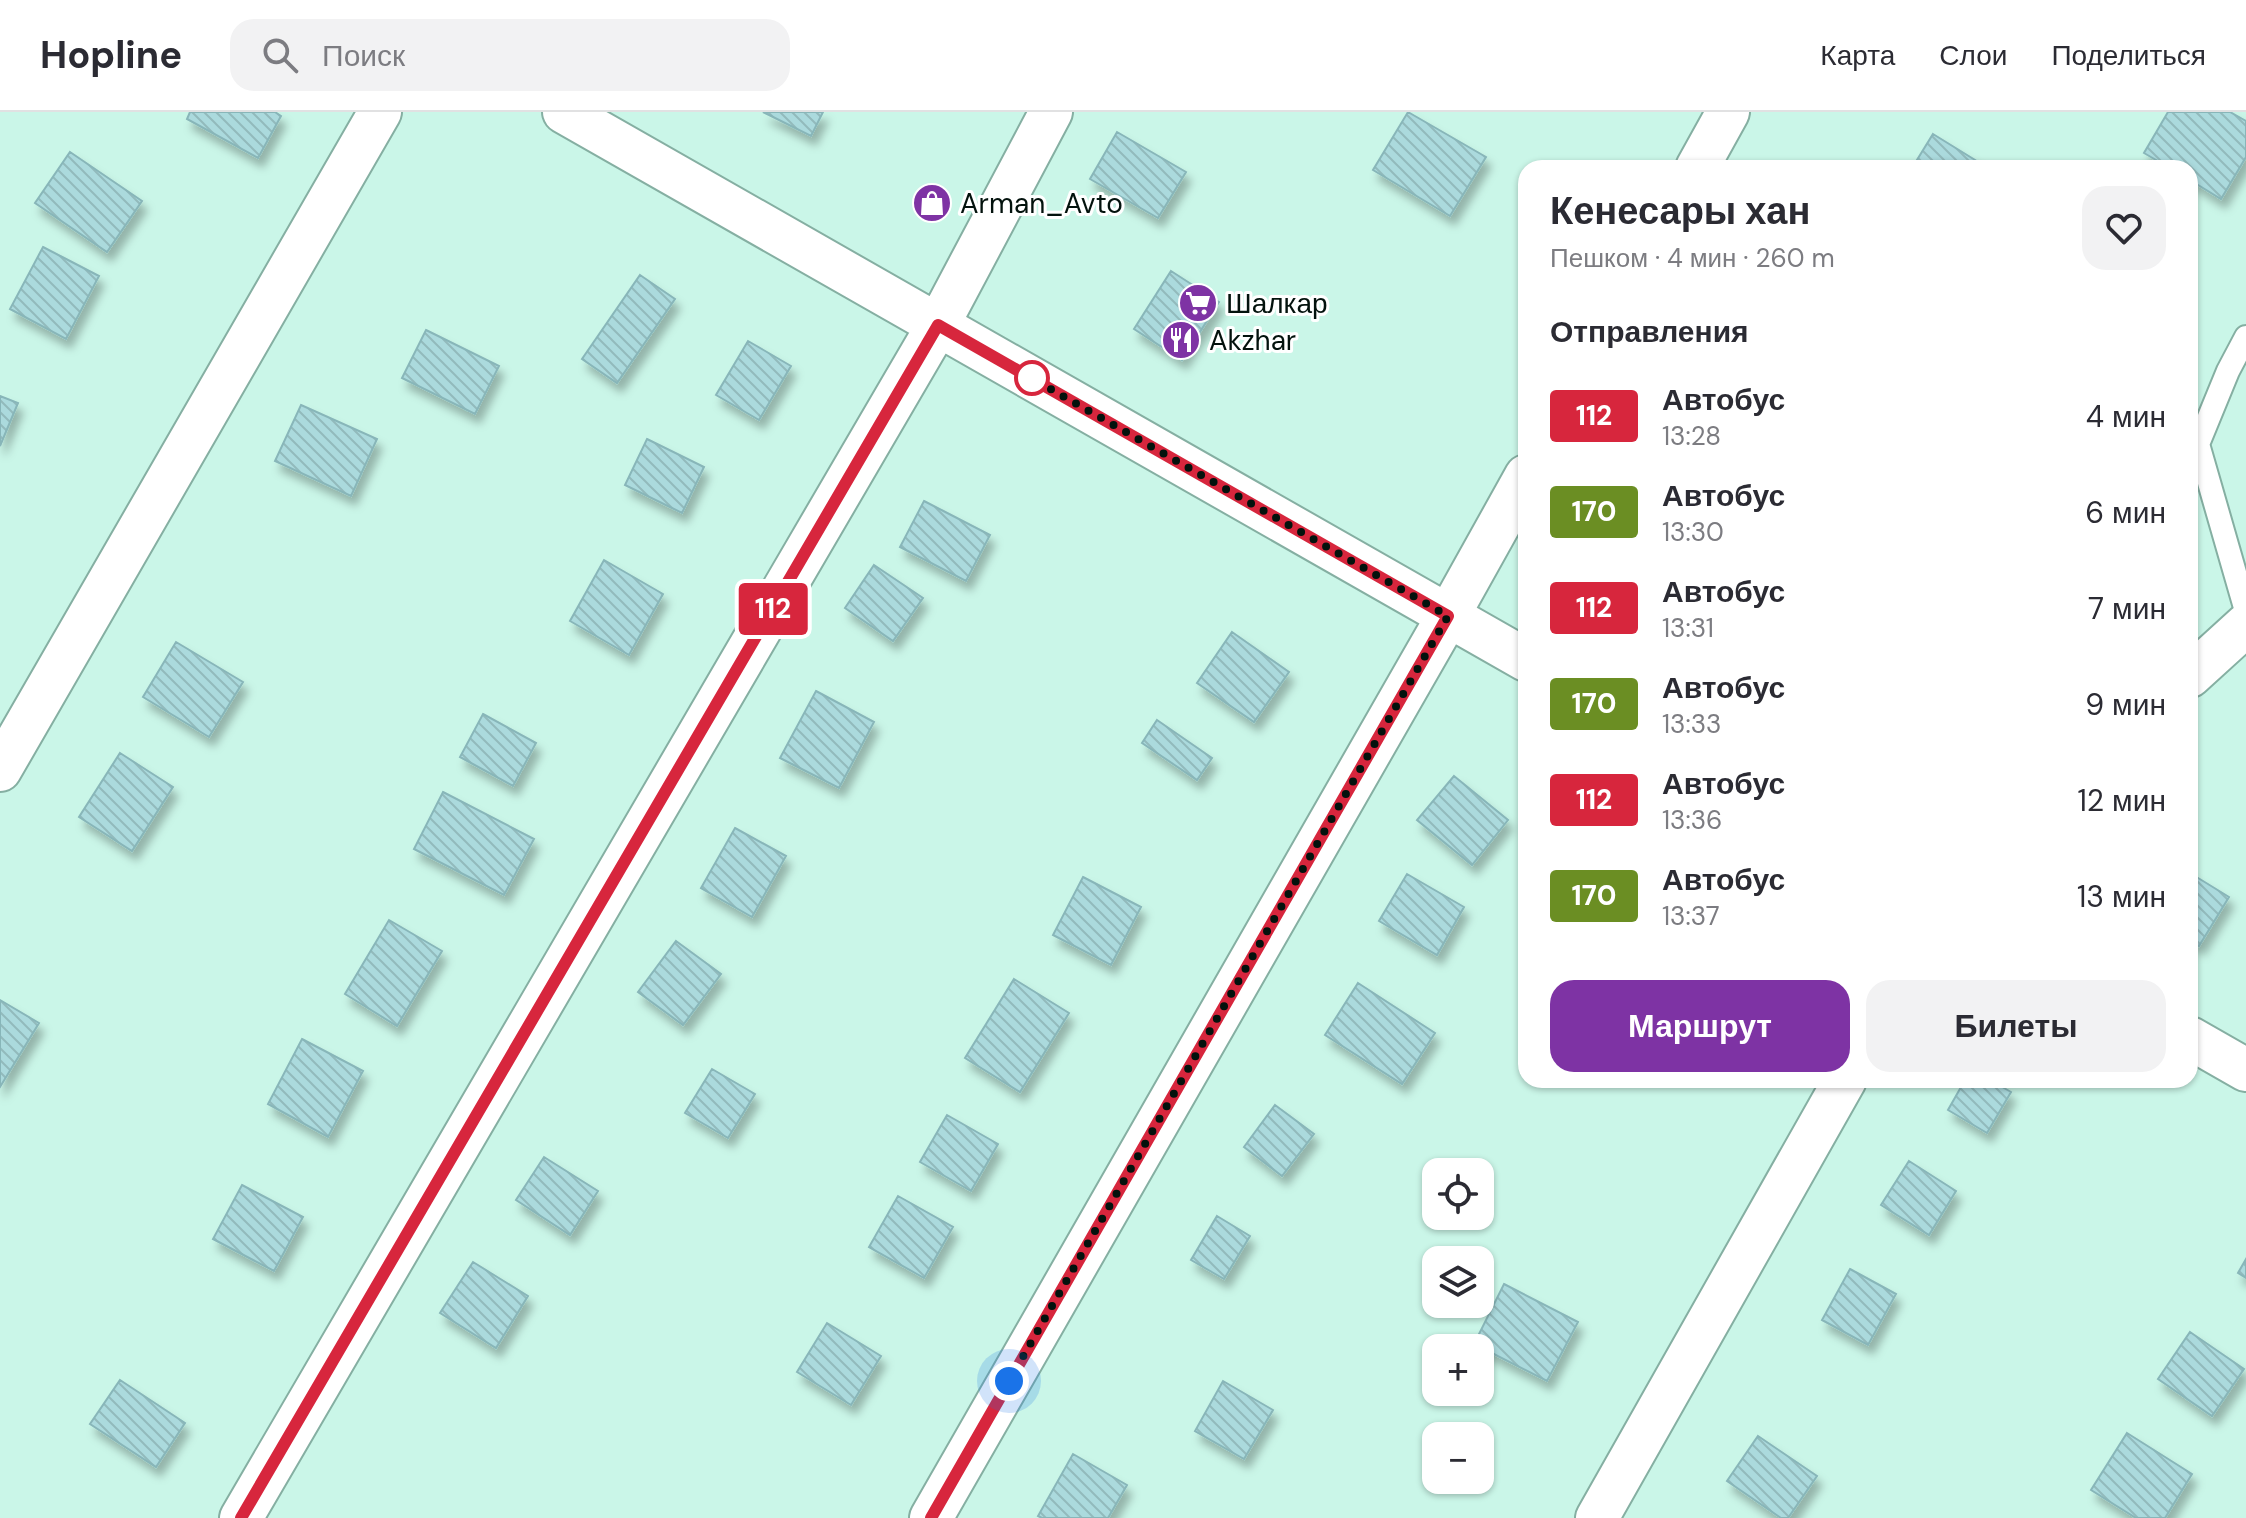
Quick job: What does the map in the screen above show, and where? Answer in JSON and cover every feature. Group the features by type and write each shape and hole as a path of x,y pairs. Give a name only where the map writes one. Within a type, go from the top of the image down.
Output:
{"street":[{"path":"0,770 380,112"},
{"path":"564,112 1518,655"},
{"path":"241,1518 938,325 1051,112"},
{"path":"1701,160 1728,112"},
{"path":"931,1518 1518,490"},
{"path":"2198,669 2246,625"},
{"path":"2198,1043 2246,1070"},
{"path":"1597,1518 1840,1088"}],"lane":[{"path":"2246,337 2228,371 2198,444 2246,611"}],"building":[{"path":"190,112 275,112 281,116 258,158 187,119"},
{"path":"763,112 823,112 811,136"},
{"path":"1408,112 1486,157 1450,216 1373,170"},
{"path":"2168,112 2230,112 2246,121 2246,157 2221,199 2198,185 2198,160 2156,160 2144,153"},
{"path":"1117,132 1186,172 1158,218 1090,179"},
{"path":"1933,134 1975,160 1917,160"},
{"path":"70,152 142,201 107,252 35,203"},
{"path":"43,247 99,276 66,339 10,309"},
{"path":"1171,271 1219,302 1182,360 1134,329"},
{"path":"640,275 675,299 617,383 582,359"},
{"path":"426,330 499,366 475,414 402,378"},
{"path":"748,341 791,366 759,420 716,395"},
{"path":"0,396 18,403 0,446"},
{"path":"301,405 377,439 351,496 275,461"},
{"path":"647,439 704,467 682,513 625,485"},
{"path":"924,501 990,535 966,581 900,547"},
{"path":"604,560 663,594 629,655 570,621"},
{"path":"874,565 923,598 893,641 845,608"},
{"path":"1232,632 1289,672 1254,722 1197,683"},
{"path":"176,642 243,682 209,737 143,697"},
{"path":"816,691 874,722 839,788 780,758"},
{"path":"483,714 536,743 513,786 460,757"},
{"path":"1157,720 1212,758 1197,780 1142,743"},
{"path":"120,753 173,787 132,851 79,817"},
{"path":"1454,776 1508,820 1472,865 1417,820"},
{"path":"443,792 534,839 504,895 414,849"},
{"path":"735,828 786,856 752,917 701,888"},
{"path":"1407,874 1464,907 1437,955 1379,921"},
{"path":"1083,877 1141,907 1111,965 1053,935"},
{"path":"2198,878 2229,897 2198,945"},
{"path":"389,920 442,951 397,1026 345,994"},
{"path":"676,941 721,974 683,1025 638,992"},
{"path":"1014,979 1069,1013 1020,1092 965,1058"},
{"path":"1358,983 1435,1033 1402,1084 1325,1035"},
{"path":"0,1000 39,1023 0,1087"},
{"path":"302,1039 363,1071 328,1137 268,1104"},
{"path":"712,1069 755,1094 728,1138 685,1113"},
{"path":"1960,1088 2004,1088 2011,1092 1987,1133 1948,1110"},
{"path":"1275,1105 1314,1134 1282,1176 1244,1147"},
{"path":"947,1115 998,1144 971,1191 920,1162"},
{"path":"544,1157 598,1191 570,1235 516,1200"},
{"path":"1909,1161 1956,1191 1929,1235 1881,1205"},
{"path":"242,1185 303,1217 274,1271 213,1239"},
{"path":"898,1196 953,1227 924,1278 869,1247"},
{"path":"1217,1216 1250,1236 1224,1279 1191,1260"},
{"path":"2246,1259 2246,1278 2238,1273"},
{"path":"473,1262 528,1296 496,1348 440,1313"},
{"path":"1850,1269 1896,1294 1868,1345 1822,1320"},
{"path":"1504,1284 1578,1322 1547,1381 1494,1354 1494,1334 1479,1334 1487,1318 1494,1318 1494,1304"},
{"path":"827,1323 881,1356 851,1405 797,1372"},
{"path":"2190,1332 2244,1369 2212,1416 2158,1379"},
{"path":"120,1380 185,1423 156,1467 90,1424"},
{"path":"1223,1381 1273,1410 1244,1459 1195,1431"},
{"path":"2127,1433 2192,1474 2165,1518 2136,1518 2091,1490"},
{"path":"1758,1436 1817,1476 1788,1518 1781,1518 1727,1481"},
{"path":"1073,1454 1127,1485 1108,1518 1038,1516"}],"bus line":[{"name":"112","path":"241,1518 938,325 1448,616 931,1518"}],"place":[{"name":"Arman_Avto","path":"932,203"},
{"name":"Шалкар","path":"1198,303"},
{"name":"Akzhar","path":"1181,340"}],"route":[{"path":"1009,1381 1448,616 1019,371 1032,378"}]}
